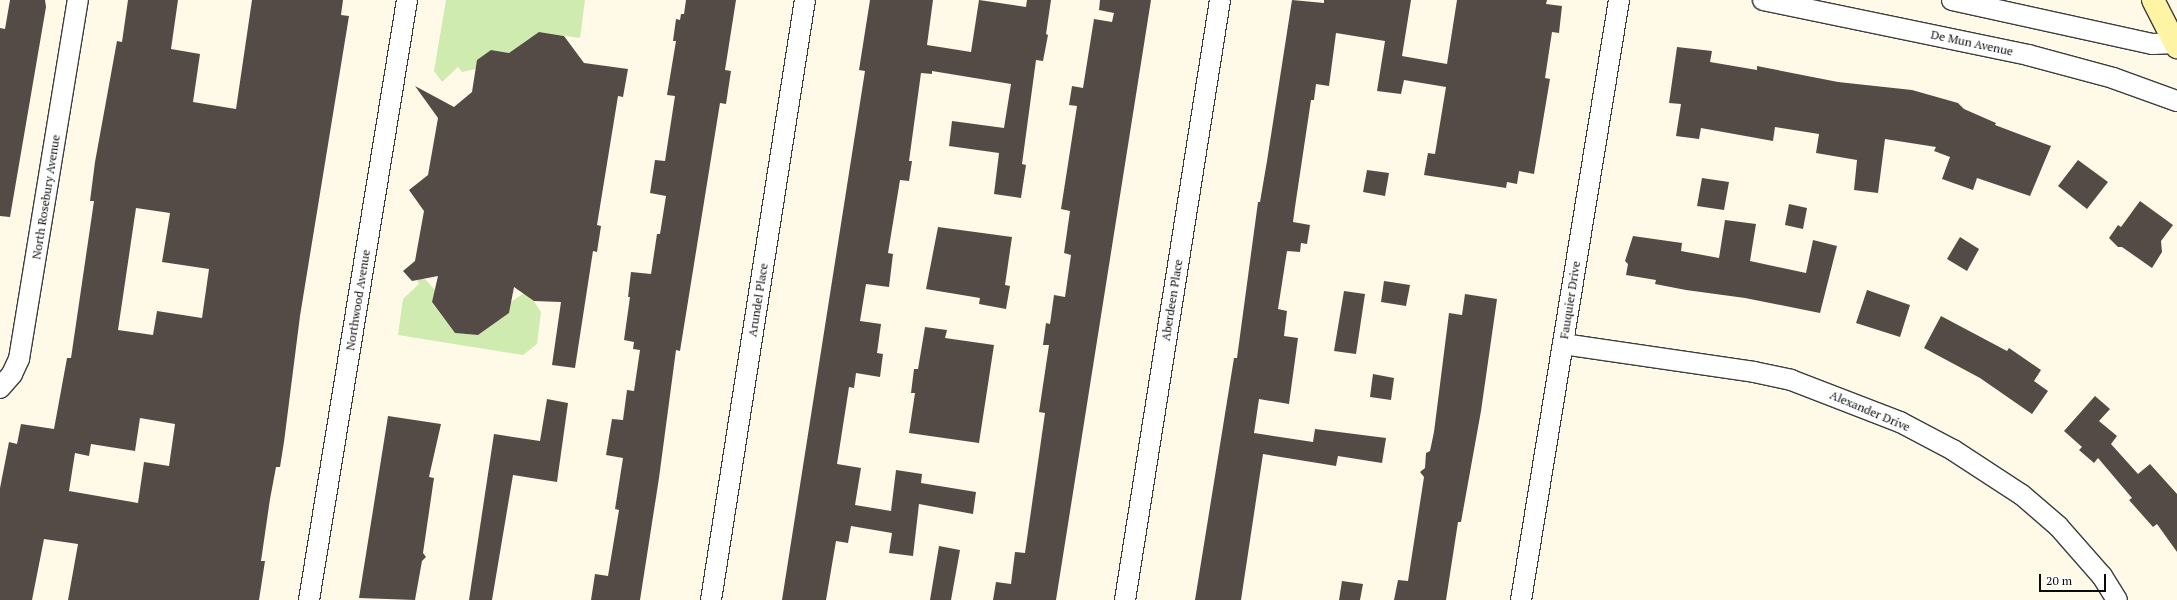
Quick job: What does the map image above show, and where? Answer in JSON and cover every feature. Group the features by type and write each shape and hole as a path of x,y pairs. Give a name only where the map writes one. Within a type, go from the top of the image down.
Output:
{"street":[{"name":"North Rosebury Avenue","path":"0,388 12,374 19,359 78,0"},
{"name":"Northwood Avenue","path":"309,600 406,0"},
{"name":"Arundel Place","path":"711,600 805,0"},
{"name":"Aberdeen Place","path":"1125,600 1220,0"},
{"name":"Fauquier Drive","path":"1521,600 1619,0"},
{"name":"De Mun Avenue","path":"1763,0 2028,55 2112,78 2177,101"},
{"path":"1952,0 2152,44 2176,45 2153,0"},
{"name":"Alexander Drive","path":"1563,344 1754,372 1790,380 1900,422 1953,450 2022,495 2058,526 2102,576 2117,600"}],"green space":[{"path":"446,0 585,0 580,38 539,32 517,54 491,50 476,69 462,72 458,67 442,82 434,71"},
{"path":"423,277 435,290 432,303 455,333 478,335 509,313 511,302 527,291 541,312 537,344 523,355 398,335 403,299 419,284 417,280"}],"building":[{"path":"10,0 45,0 46,7 10,217 0,216 0,28 5,29"},
{"path":"128,0 178,0 171,49 200,54 193,102 236,109 252,0 343,0 341,15 349,16 300,316 280,467 276,467 270,499 261,561 265,561 259,600 68,600 78,544 44,539 32,600 0,600 0,488 9,442 17,444 21,424 54,429 67,358 71,358 94,201 90,201 95,162 117,41 122,42","holes":["136,208 170,213 162,262 209,269 202,318 157,311 153,335 118,330","140,418 175,424 169,466 144,462 138,503 69,491 75,453 89,456 91,444 135,451"]},
{"path":"686,0 736,0 725,70 731,71 726,104 720,103 680,351 676,350 659,478 640,600 591,600 595,574 608,576 619,510 615,509 623,458 606,455 612,419 623,420 627,390 634,391 640,350 633,349 634,342 624,340 630,297 628,297 631,272 651,274 657,234 660,234 666,196 650,193 655,160 665,161 675,96 667,95 676,41 673,41 676,19 680,20 681,14 684,14"},
{"path":"870,0 933,0 927,45 971,52 979,0 1026,7 1027,0 1051,0 1046,34 1048,35 1043,61 1036,60 1022,164 1026,165 1021,198 994,194 999,153 949,146 952,121 1004,128 1011,84 932,71 932,74 921,73 909,161 912,161 909,181 900,180 888,253 893,254 889,287 866,284 860,321 881,324 877,353 883,354 880,377 856,373 854,388 849,387 837,464 861,468 855,505 891,511 896,470 922,474 921,483 976,492 973,514 919,504 913,556 889,553 892,533 851,526 848,543 836,541 826,600 782,600 865,71 859,70"},
{"path":"1100,0 1151,0 1056,600 993,600 996,582 1011,584 1015,552 1025,553 1045,413 1039,412 1049,345 1043,345 1046,323 1050,324 1054,295 1065,297 1071,255 1064,253 1070,211 1061,209 1077,106 1069,105 1072,86 1083,88 1094,19 1112,22 1114,13 1099,10"},
{"path":"1292,0 1324,3 1324,0 1411,0 1402,56 1447,64 1457,0 1547,0 1546,4 1562,6 1559,33 1552,32 1545,78 1550,79 1534,174 1519,171 1517,184 1507,182 1506,188 1424,175 1428,153 1435,154 1446,87 1404,80 1401,94 1377,91 1385,41 1336,33 1329,86 1316,84 1314,100 1311,100 1295,207 1293,222 1310,225 1307,244 1301,243 1300,252 1287,251 1278,309 1287,311 1284,336 1298,338 1289,404 1259,399 1254,433 1313,442 1315,429 1386,438 1382,463 1338,456 1336,466 1263,454 1241,600 1195,600 1234,358 1237,358 1258,202 1260,202 1267,161"},
{"path":"539,32 564,36 584,63 628,69 623,97 618,96 597,225 601,226 597,252 593,251 575,368 552,365 561,302 534,301 514,287 509,313 478,335 455,333 432,302 438,276 412,281 403,271 415,261 424,211 409,190 428,175 438,118 415,86 454,107 472,92 477,60 491,50 509,53"},
{"path":"1677,47 1712,51 1710,62 1757,70 1757,66 1838,82 1912,90 1958,103 1964,109 1996,123 1995,125 2051,146 2030,196 1977,178 1973,190 1942,179 1950,157 1934,151 1936,147 1885,139 1878,193 1854,190 1857,160 1816,153 1819,134 1775,127 1773,141 1701,128 1699,139 1676,136 1681,104 1669,103"},
{"path":"2078,160 2108,182 2087,209 2058,186"},
{"path":"1367,170 1389,173 1385,196 1363,192"},
{"path":"1702,178 1729,182 1724,210 1697,206"},
{"path":"2140,201 2173,225 2161,241 2162,252 2152,268 2122,247 2118,247 2109,238 2118,225 2121,227"},
{"path":"1789,204 1807,208 1803,229 1785,225"},
{"path":"1725,220 1756,224 1750,261 1806,273 1813,240 1837,246 1820,313 1745,298 1655,284 1656,280 1626,275 1628,264 1625,261 1633,236 1682,243 1681,251 1719,258"},
{"path":"938,227 1012,237 1005,285 1010,286 1006,309 979,304 980,298 926,289"},
{"path":"1960,237 1979,249 1967,271 1947,259"},
{"path":"1384,281 1410,285 1406,306 1381,302"},
{"path":"1867,290 1910,305 1900,337 1856,323"},
{"path":"1344,291 1365,294 1356,354 1334,351"},
{"path":"1465,294 1497,299 1481,411 1461,522 1458,522 1446,600 1394,600 1398,580 1408,581 1424,477 1420,472 1425,468 1426,453 1430,451 1434,432 1449,313 1462,315"},
{"path":"1941,316 2007,351 2009,348 2041,370 2034,381 2048,391 2032,414 1980,378 1924,348"},
{"path":"925,327 947,330 945,338 994,345 979,443 909,433 915,393 911,393 914,369 918,369"},
{"path":"1373,374 1394,378 1391,400 1370,397"},
{"path":"2095,396 2110,409 2099,421 2117,436 2111,444 2138,474 2150,464 2177,494 2177,552 2157,524 2153,527 2129,500 2132,498 2098,458 2094,463 2079,450 2082,447 2064,431"},
{"path":"547,399 568,403 557,482 513,475 492,600 469,600 494,434 540,441"},
{"path":"388,416 441,424 429,477 434,478 423,553 426,557 422,561 415,600 359,598"},
{"path":"939,546 960,550 951,600 930,600"},
{"path":"1342,581 1363,584 1360,600 1339,600"}]}
